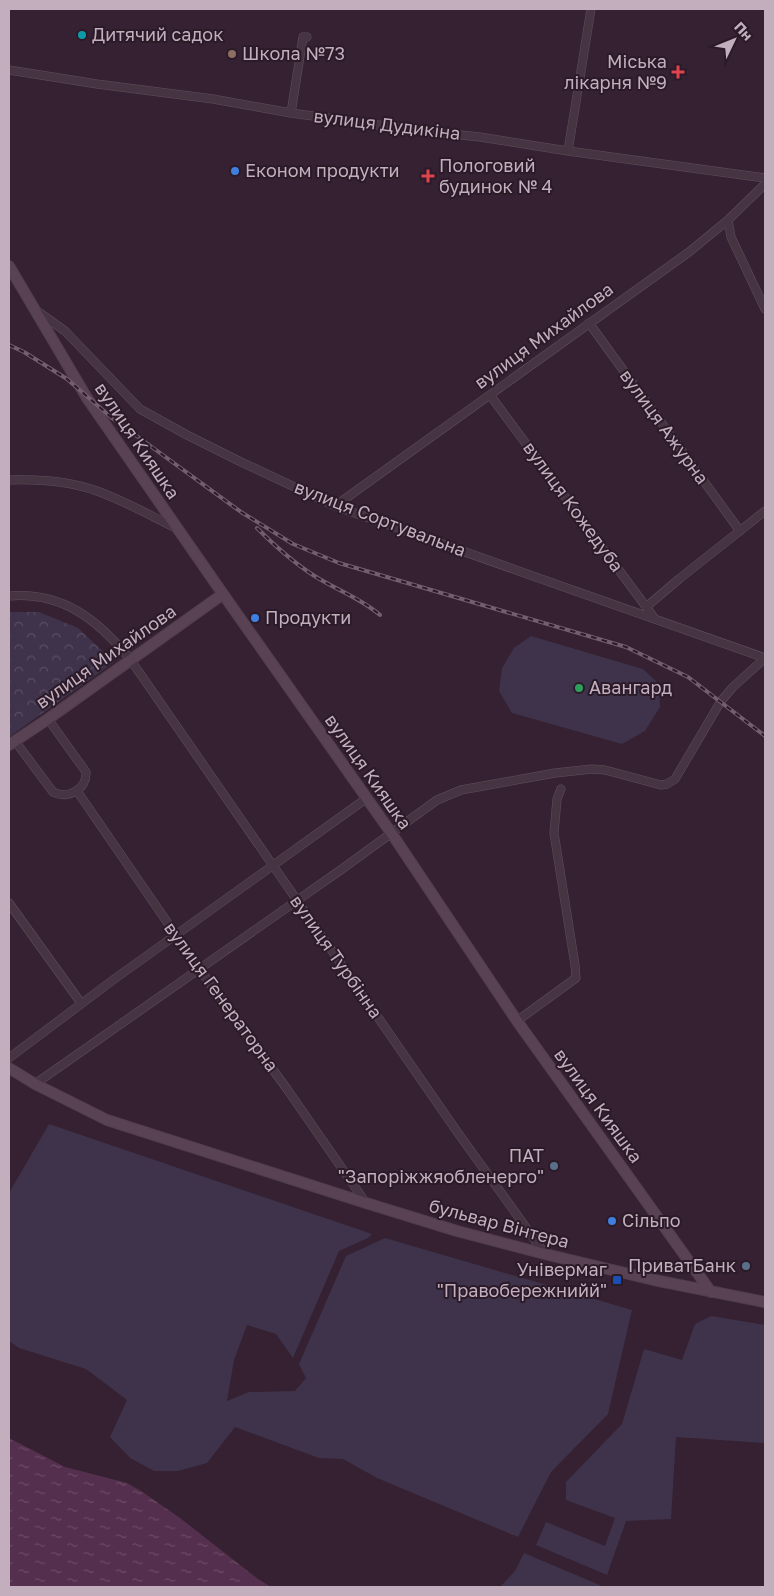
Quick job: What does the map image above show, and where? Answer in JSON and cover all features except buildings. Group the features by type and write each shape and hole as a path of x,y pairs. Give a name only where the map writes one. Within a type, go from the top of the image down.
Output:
{"street":[{"path":"568,151 591,9"},
{"path":"291,113 303,37 308,37"},
{"name":"вулиця Дудикіна","path":"9,70 213,99 291,113 480,137 765,178"},
{"name":"вулиця Михайлова","path":"335,506 689,252 728,220 765,184"},
{"path":"728,220 731,237 765,309"},
{"name":"вулиця Кияшка","path":"9,266 87,398 392,834 517,1021 711,1292"},
{"name":"вулиця Сортувальна","path":"35,310 65,331 140,410 186,435 335,506 765,658"},
{"name":"вулиця Ажурна","path":"589,323 740,531"},
{"name":"вулиця Кожедуба","path":"490,395 655,620"},
{"path":"9,480 28,479 71,484 96,490 178,529"},
{"path":"646,607 765,511"},
{"name":"вулиця Михайлова","path":"12,743 223,594"},
{"name":"вулиця Турбінна","path":"9,596 46,598 71,607 91,619 113,638 458,1133 545,1254"},
{"path":"36,1084 200,970 437,800 461,790 554,773 592,769 604,770 661,785 667,784 675,778 721,701 733,687 765,658"},
{"path":"12,743 53,792 59,795 66,795 77,791 86,777 86,772 48,719"},
{"path":"517,1021 576,978 554,833 558,799 561,790"},
{"name":"вулиця Генераторна","path":"77,791 200,970 287,1089 366,1203"},
{"path":"9,1058 81,1003 367,798"},
{"path":"9,903 81,1003"},
{"name":"бульвар Вінтера","path":"9,1068 107,1120 366,1203 545,1254 654,1280 765,1302"}],"green space":[{"path":"9,612 39,612 78,628 114,662 9,737"},
{"name":"Авангард","path":"531,636 643,669 659,684 660,707 645,731 622,744 512,713 499,691 502,668 514,648"},
{"path":"49,1124 372,1234 368,1238 339,1251 293,1358 276,1334 247,1325 234,1360 227,1401 249,1392 295,1391 306,1378 299,1364 346,1256 385,1238 632,1310 608,1414 551,1472 518,1537 377,1478 343,1459 319,1458 235,1427 207,1463 178,1471 154,1471 130,1458 110,1437 127,1400 86,1369 19,1348 9,1341 9,1193"},
{"path":"711,1316 765,1325 765,1443 676,1437 671,1519 626,1521 607,1575 536,1545 546,1522 605,1546 615,1518 566,1500 566,1482 622,1424 644,1349 682,1360 695,1324"},
{"path":"524,1553 602,1587 500,1587 515,1571"}],"water":[{"path":"9,1438 65,1467 127,1483 180,1518 271,1587 9,1587"}],"railway":[{"path":"9,345 24,352 67,379 112,418 241,512 293,544 339,563 626,647 688,677 765,736"},
{"path":"257,528 306,570 364,603 380,615"}],"place":[{"name":"Дитячий садок","path":"82,35"},
{"name":"Школа №73","path":"232,54"},
{"name":"Міська лікарня №9","path":"678,72"},
{"name":"Економ продукти","path":"235,171"},
{"name":"Пологовий будинок № 4","path":"428,176"},
{"name":"Продукти","path":"255,618"},
{"name":"Авангард","path":"579,688"},
{"name":"ПАТ \"Запоріжжяобленерго\"","path":"554,1166"},
{"name":"Сільпо","path":"612,1221"},
{"name":"ПриватБанк","path":"746,1266"},
{"name":"Універмаг \"Правобережнийй\"","path":"617,1280"}]}
